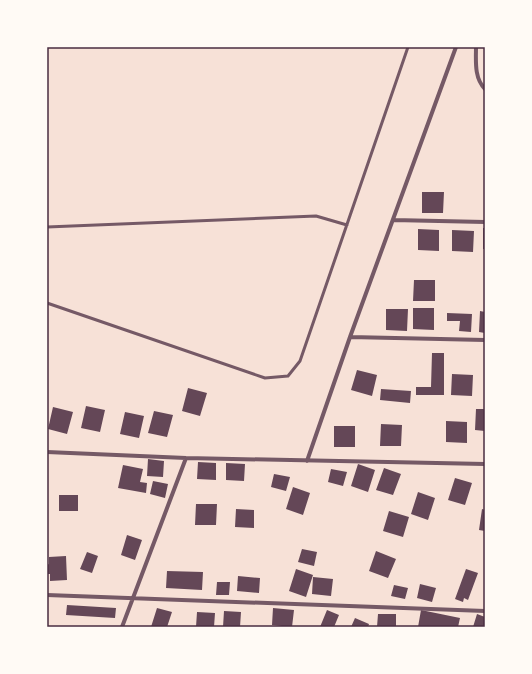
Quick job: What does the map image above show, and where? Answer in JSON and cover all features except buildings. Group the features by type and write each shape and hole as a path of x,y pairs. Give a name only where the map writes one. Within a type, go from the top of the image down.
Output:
{"street":[{"path":"307,461 350,337 456,47"},
{"path":"476,47 476,68 482,86 485,89"},
{"path":"393,220 485,222"},
{"path":"350,337 485,340"},
{"path":"47,452 186,458 485,464"},
{"path":"122,627 186,458"},
{"path":"47,595 485,611"}],"lane":[{"path":"47,303 265,378 288,376 300,361 408,47"},
{"path":"47,227 316,216 347,225"}]}
